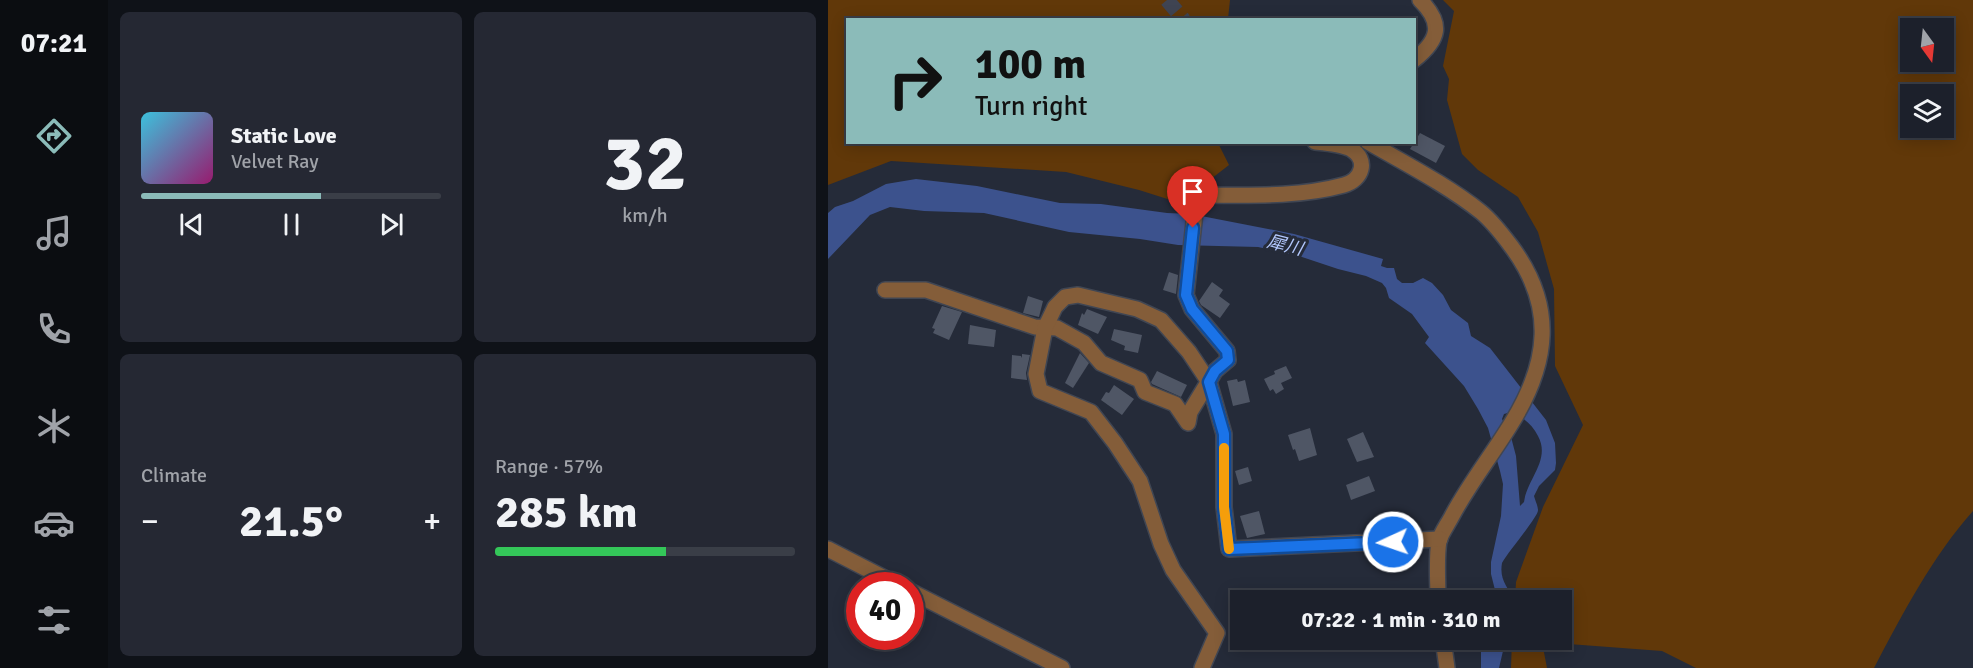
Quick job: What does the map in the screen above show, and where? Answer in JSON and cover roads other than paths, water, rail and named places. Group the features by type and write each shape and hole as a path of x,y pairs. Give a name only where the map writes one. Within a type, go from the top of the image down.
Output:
{"street":[{"path":"1416,58 1430,46 1435,36 1436,23 1431,12 1420,0"},
{"path":"885,290 926,290 1035,327 1057,328 1084,343 1101,363 1140,380 1145,392 1175,404 1188,423 1190,412 1215,371 1228,360 1227,351 1192,309 1186,295 1197,195 1287,195 1346,184 1358,177 1363,169 1361,157 1345,147 1327,144"},
{"path":"1371,144 1431,179 1482,213 1504,236 1525,264 1537,296 1543,325 1539,361 1526,397 1511,425 1463,496 1440,539 1438,590"},
{"path":"1202,668 1217,633 1173,570 1161,544 1140,482 1115,443 1091,412 1040,391 1036,374 1045,328 1055,307 1065,297 1078,295 1137,309 1161,320 1189,352 1209,382 1224,434 1224,507 1229,549 1440,539"},
{"path":"828,549 873,572"},
{"path":"924,598 1062,668"},
{"path":"1445,650 1447,668"}],"water":[{"name":"犀川","path":"916,179 977,186 1060,203 1101,204 1191,214 1294,234 1383,259 1381,266 1394,268 1397,279 1402,283 1413,283 1423,278 1432,283 1443,295 1451,310 1468,323 1471,336 1490,348 1546,420 1555,443 1555,470 1539,486 1534,496 1538,508 1537,514 1502,563 1503,579 1509,590 1495,590 1491,574 1491,562 1501,516 1503,484 1488,428 1464,386 1425,343 1429,337 1412,314 1389,298 1382,283 1299,256 1258,247 1178,245 1069,232 984,213 924,211 890,207 870,215 828,259 828,213 835,207 853,201 886,184","holes":["1511,412 1527,421 1538,436 1542,453 1524,502 1520,506 1516,456 1511,437 1502,419 1504,414"]},
{"path":"1481,650 1502,650 1499,668 1481,668"}],"tunnel":[{"path":"1167,0 1182,18"}]}
